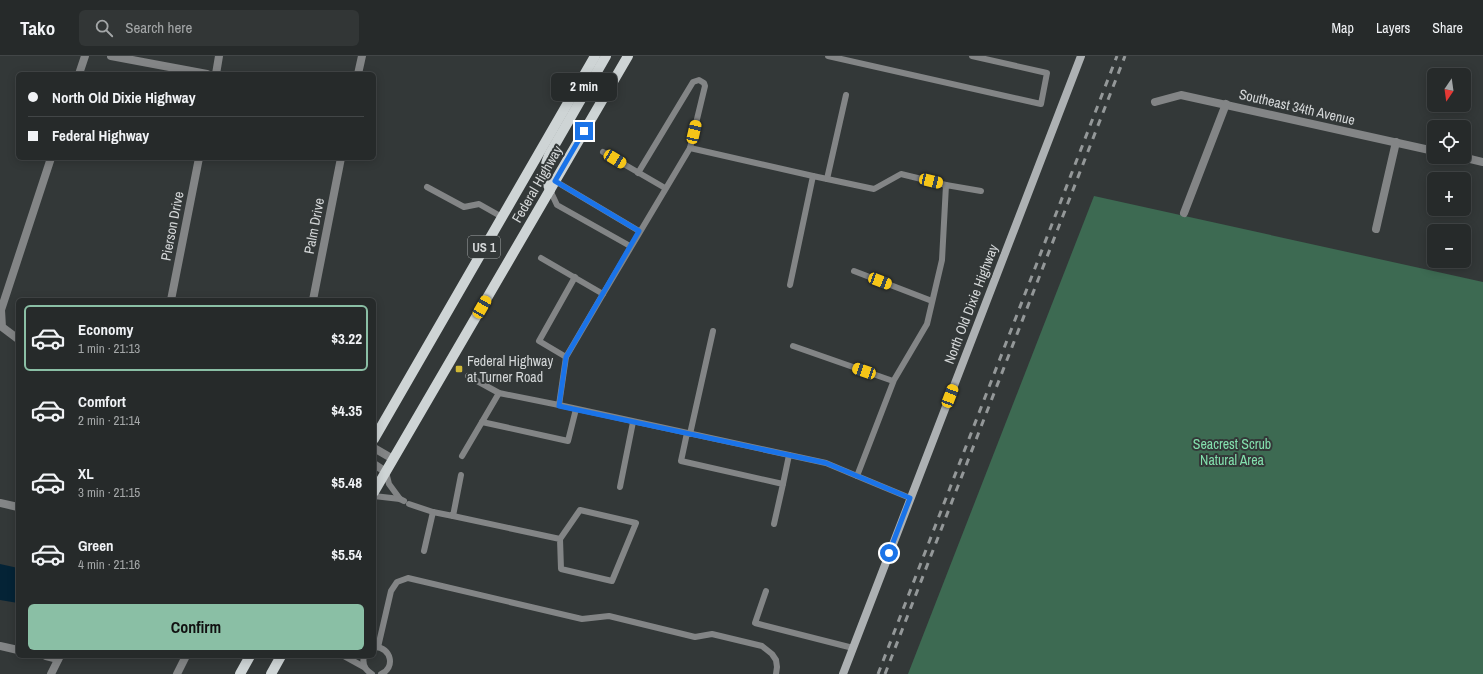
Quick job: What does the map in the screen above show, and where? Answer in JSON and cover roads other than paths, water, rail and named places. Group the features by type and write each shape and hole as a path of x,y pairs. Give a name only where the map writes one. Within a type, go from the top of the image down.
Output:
{"main road":[{"name":"Federal Highway","path":"376,436 595,56"},
{"path":"552,185 544,176 545,165 549,155 606,56"},
{"name":"Federal Highway","path":"376,489 628,56"},
{"path":"240,674 249,658"},
{"path":"271,674 280,658"}],"street":[{"path":"80,72 85,56"},
{"path":"111,56 196,72"},
{"path":"216,72 220,56"},
{"path":"358,72 362,56"},
{"name":"North Old Dixie Highway","path":"843,674 1081,56"},
{"name":"Southeast 34th Avenue","path":"1155,102 1181,95 1427,149"},
{"path":"1184,213 1226,104"},
{"path":"1376,229 1396,142"},
{"path":"1471,159 1483,162"},
{"path":"16,337 2,326 1,310 50,160"},
{"name":"Pierson Drive","path":"171,298 199,160"},
{"name":"Palm Drive","path":"313,298 341,160"},
{"path":"376,449 393,459"},
{"path":"376,465 386,472"},
{"path":"0,503 16,507"},
{"path":"0,646 16,650"},
{"path":"51,674 59,658"},
{"path":"177,674 185,658"}],"lane":[{"path":"828,56 838,57 1040,104 1047,72 972,56"},
{"path":"559,406 566,357 630,246 690,148 705,86 704,83 698,80 693,82 638,172"},
{"path":"827,179 846,95"},
{"path":"690,148 874,189 901,174 946,185 981,191"},
{"path":"603,152 665,188"},
{"path":"790,285 813,176"},
{"path":"552,185 639,231"},
{"path":"552,185 557,205 630,246"},
{"path":"857,476 893,381 927,324 942,260 946,185"},
{"path":"427,187 464,207 479,204 502,217"},
{"path":"541,258 603,294"},
{"path":"854,271 932,301"},
{"path":"566,357 539,341 575,278"},
{"path":"713,331 689,434 681,461 783,484"},
{"path":"793,346 893,381"},
{"path":"468,376 499,393 826,463 910,498"},
{"path":"462,456 499,393"},
{"path":"482,422 568,441 576,409"},
{"path":"620,486 633,422"},
{"path":"774,524 789,455"},
{"path":"386,472 389,484 404,501"},
{"path":"452,516 461,474"},
{"path":"376,496 404,501 432,512 560,539"},
{"path":"580,510 636,523 612,581 561,569 560,539 580,510"},
{"path":"424,551 432,512"},
{"path":"381,674 388,669 390,660 387,651 376,647 391,591 397,582 408,578 582,619 609,616 695,637 712,634 762,646 772,654 776,660 776,674"},
{"path":"766,591 755,623 853,648"},
{"path":"348,658 364,667 372,674"},
{"path":"364,658 364,667"}],"water":[{"path":"0,564 16,568 16,603 0,600"}],"railway":[{"path":"878,674 1117,56"},
{"path":"885,674 1125,56"}],"place":[{"name":"Federal Highway at Turner Road","path":"459,369"}],"park label":[{"name":"Seacrest Scrub Natural Area","path":"1232,452"}]}
